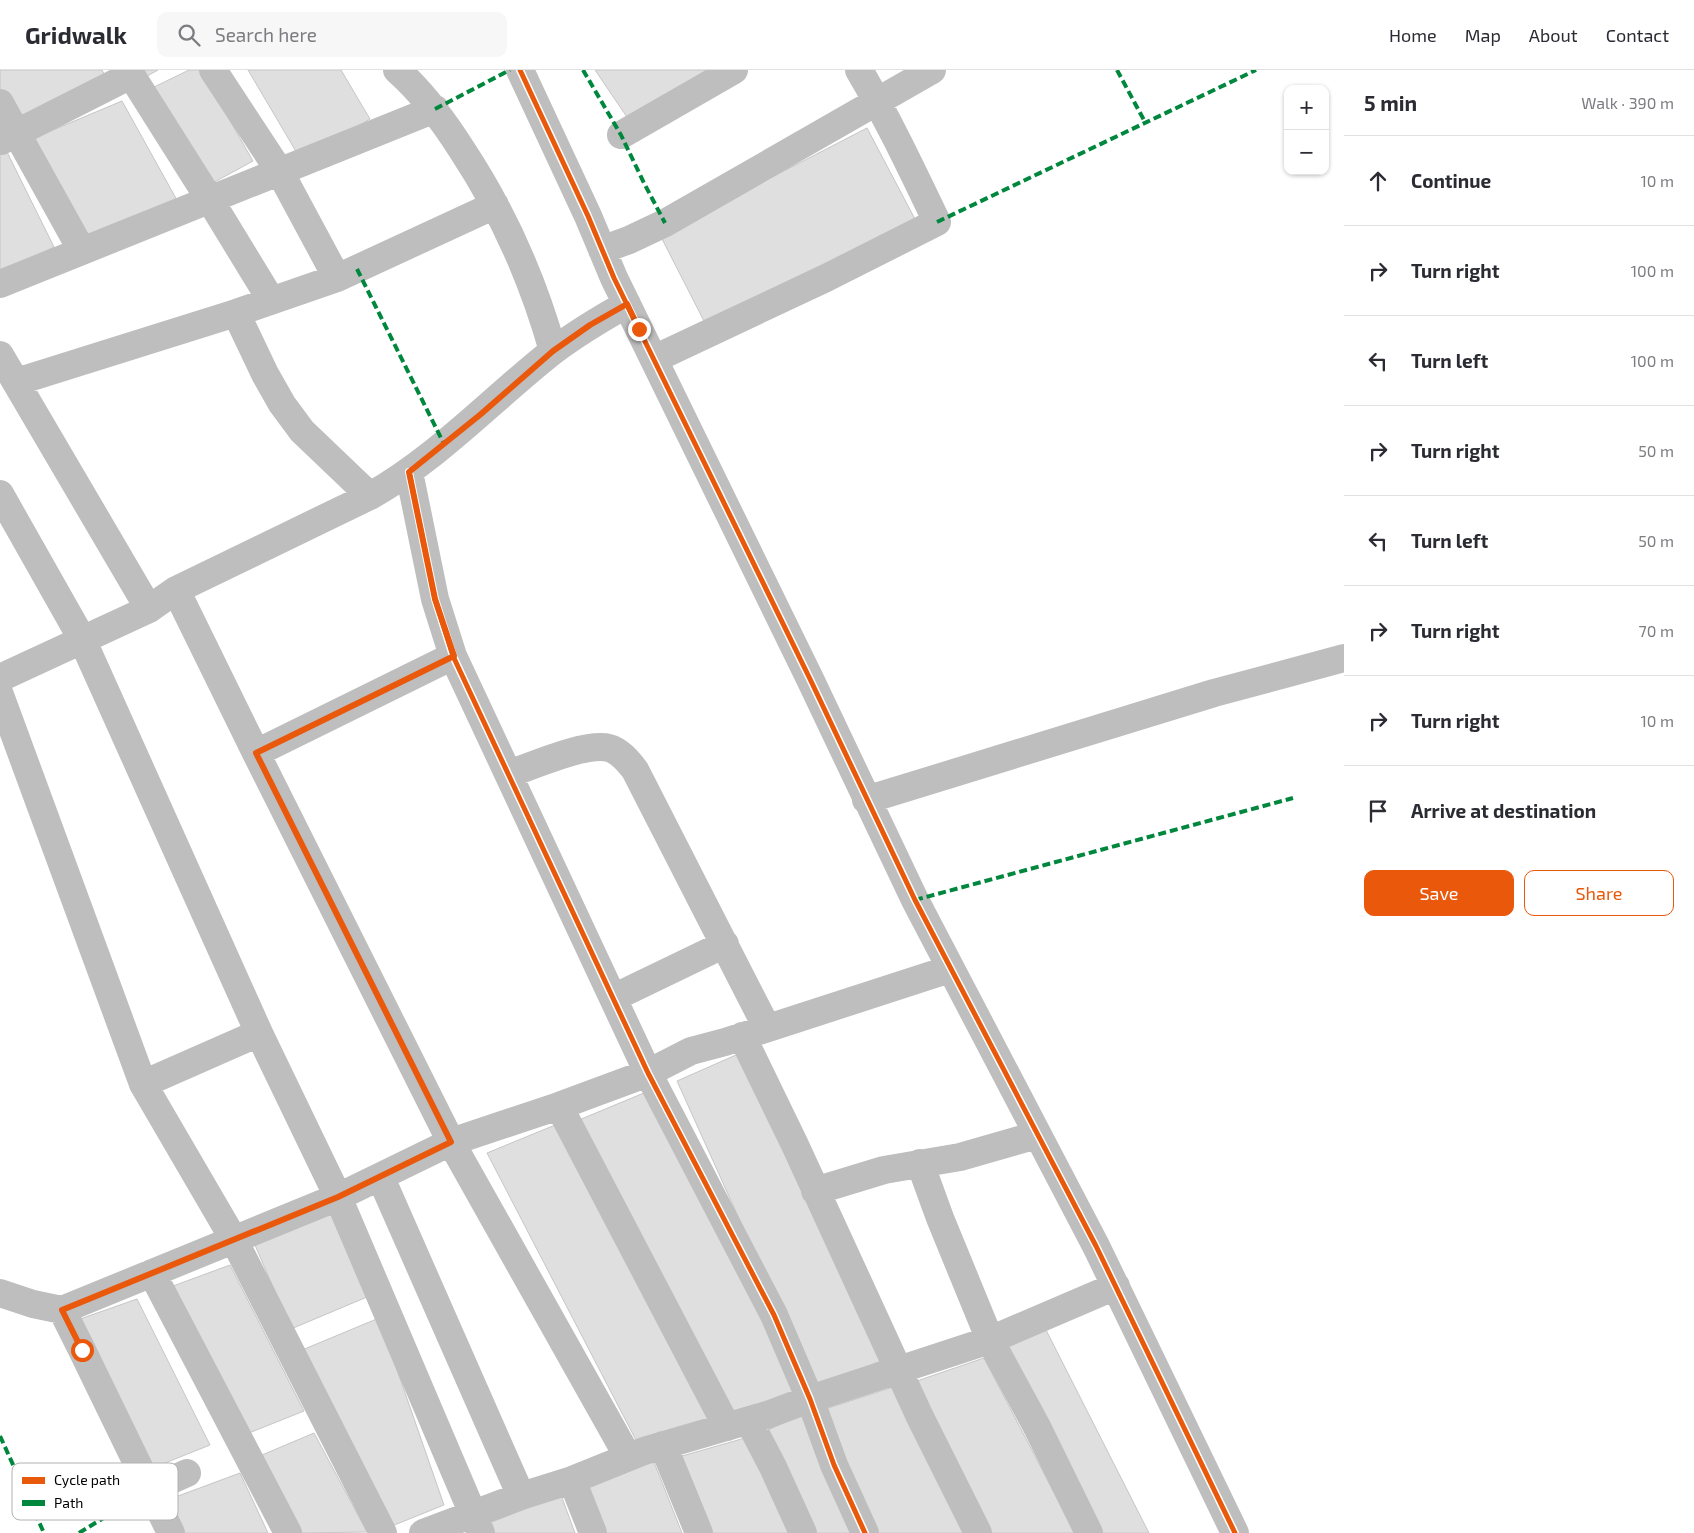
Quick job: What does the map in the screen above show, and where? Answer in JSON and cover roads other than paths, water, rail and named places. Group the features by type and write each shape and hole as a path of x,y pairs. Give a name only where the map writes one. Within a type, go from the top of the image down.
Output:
{"street":[{"path":"213,70 280,172 337,278"},
{"path":"397,70 435,110 476,170 521,258 544,318 553,351"},
{"path":"520,70 627,304 806,670 866,800 950,969 1116,1286 1235,1533"},
{"path":"621,135 734,70"},
{"path":"654,359 809,287 937,222 878,102 859,70"},
{"path":"602,250 665,223 932,70"},
{"path":"8,137 130,73 271,300"},
{"path":"0,103 8,137 82,251"},
{"path":"0,284 435,110"},
{"path":"16,382 236,313 337,278 495,205"},
{"path":"0,678 149,609 176,590 370,496 409,472 481,414 553,351 590,325 627,304"},
{"path":"236,313 265,374 282,404 302,431 321,451 345,470 370,496"},
{"path":"0,355 149,609"},
{"path":"409,472 435,599 454,656 648,1073 774,1315 810,1399 834,1465 865,1533"},
{"path":"0,494 82,640 259,1034 338,1197 477,1523"},
{"path":"176,590 451,1142 628,1457"},
{"path":"256,753 454,656"},
{"path":"866,800 1126,719 1344,658"},
{"path":"0,695 143,1084 234,1240 383,1533"},
{"path":"509,774 577,750 601,747 611,748 620,754 628,760 635,770 725,944 754,1032 815,1191 898,1370 978,1533"},
{"path":"613,998 725,944"},
{"path":"0,1293 33,1304 62,1310 338,1197 451,1142 559,1106 648,1073 690,1051 725,1042 950,969"},
{"path":"143,1084 259,1034"},
{"path":"559,1106 738,1424 773,1467 803,1533"},
{"path":"815,1191 884,1170 960,1157 1037,1135"},
{"path":"920,1163 940,1218 990,1340 1037,1427 1089,1533"},
{"path":"380,1178 521,1496"},
{"path":"152,1273 288,1533"},
{"path":"423,1533 477,1523 521,1496 572,1480 628,1457 664,1445 738,1424 990,1340 1116,1286"},
{"path":"62,1310 136,1463"},
{"path":"664,1445 699,1533"},
{"path":"178,1478 187,1474"},
{"path":"572,1480 593,1533"},
{"path":"164,1520 171,1533"}]}
